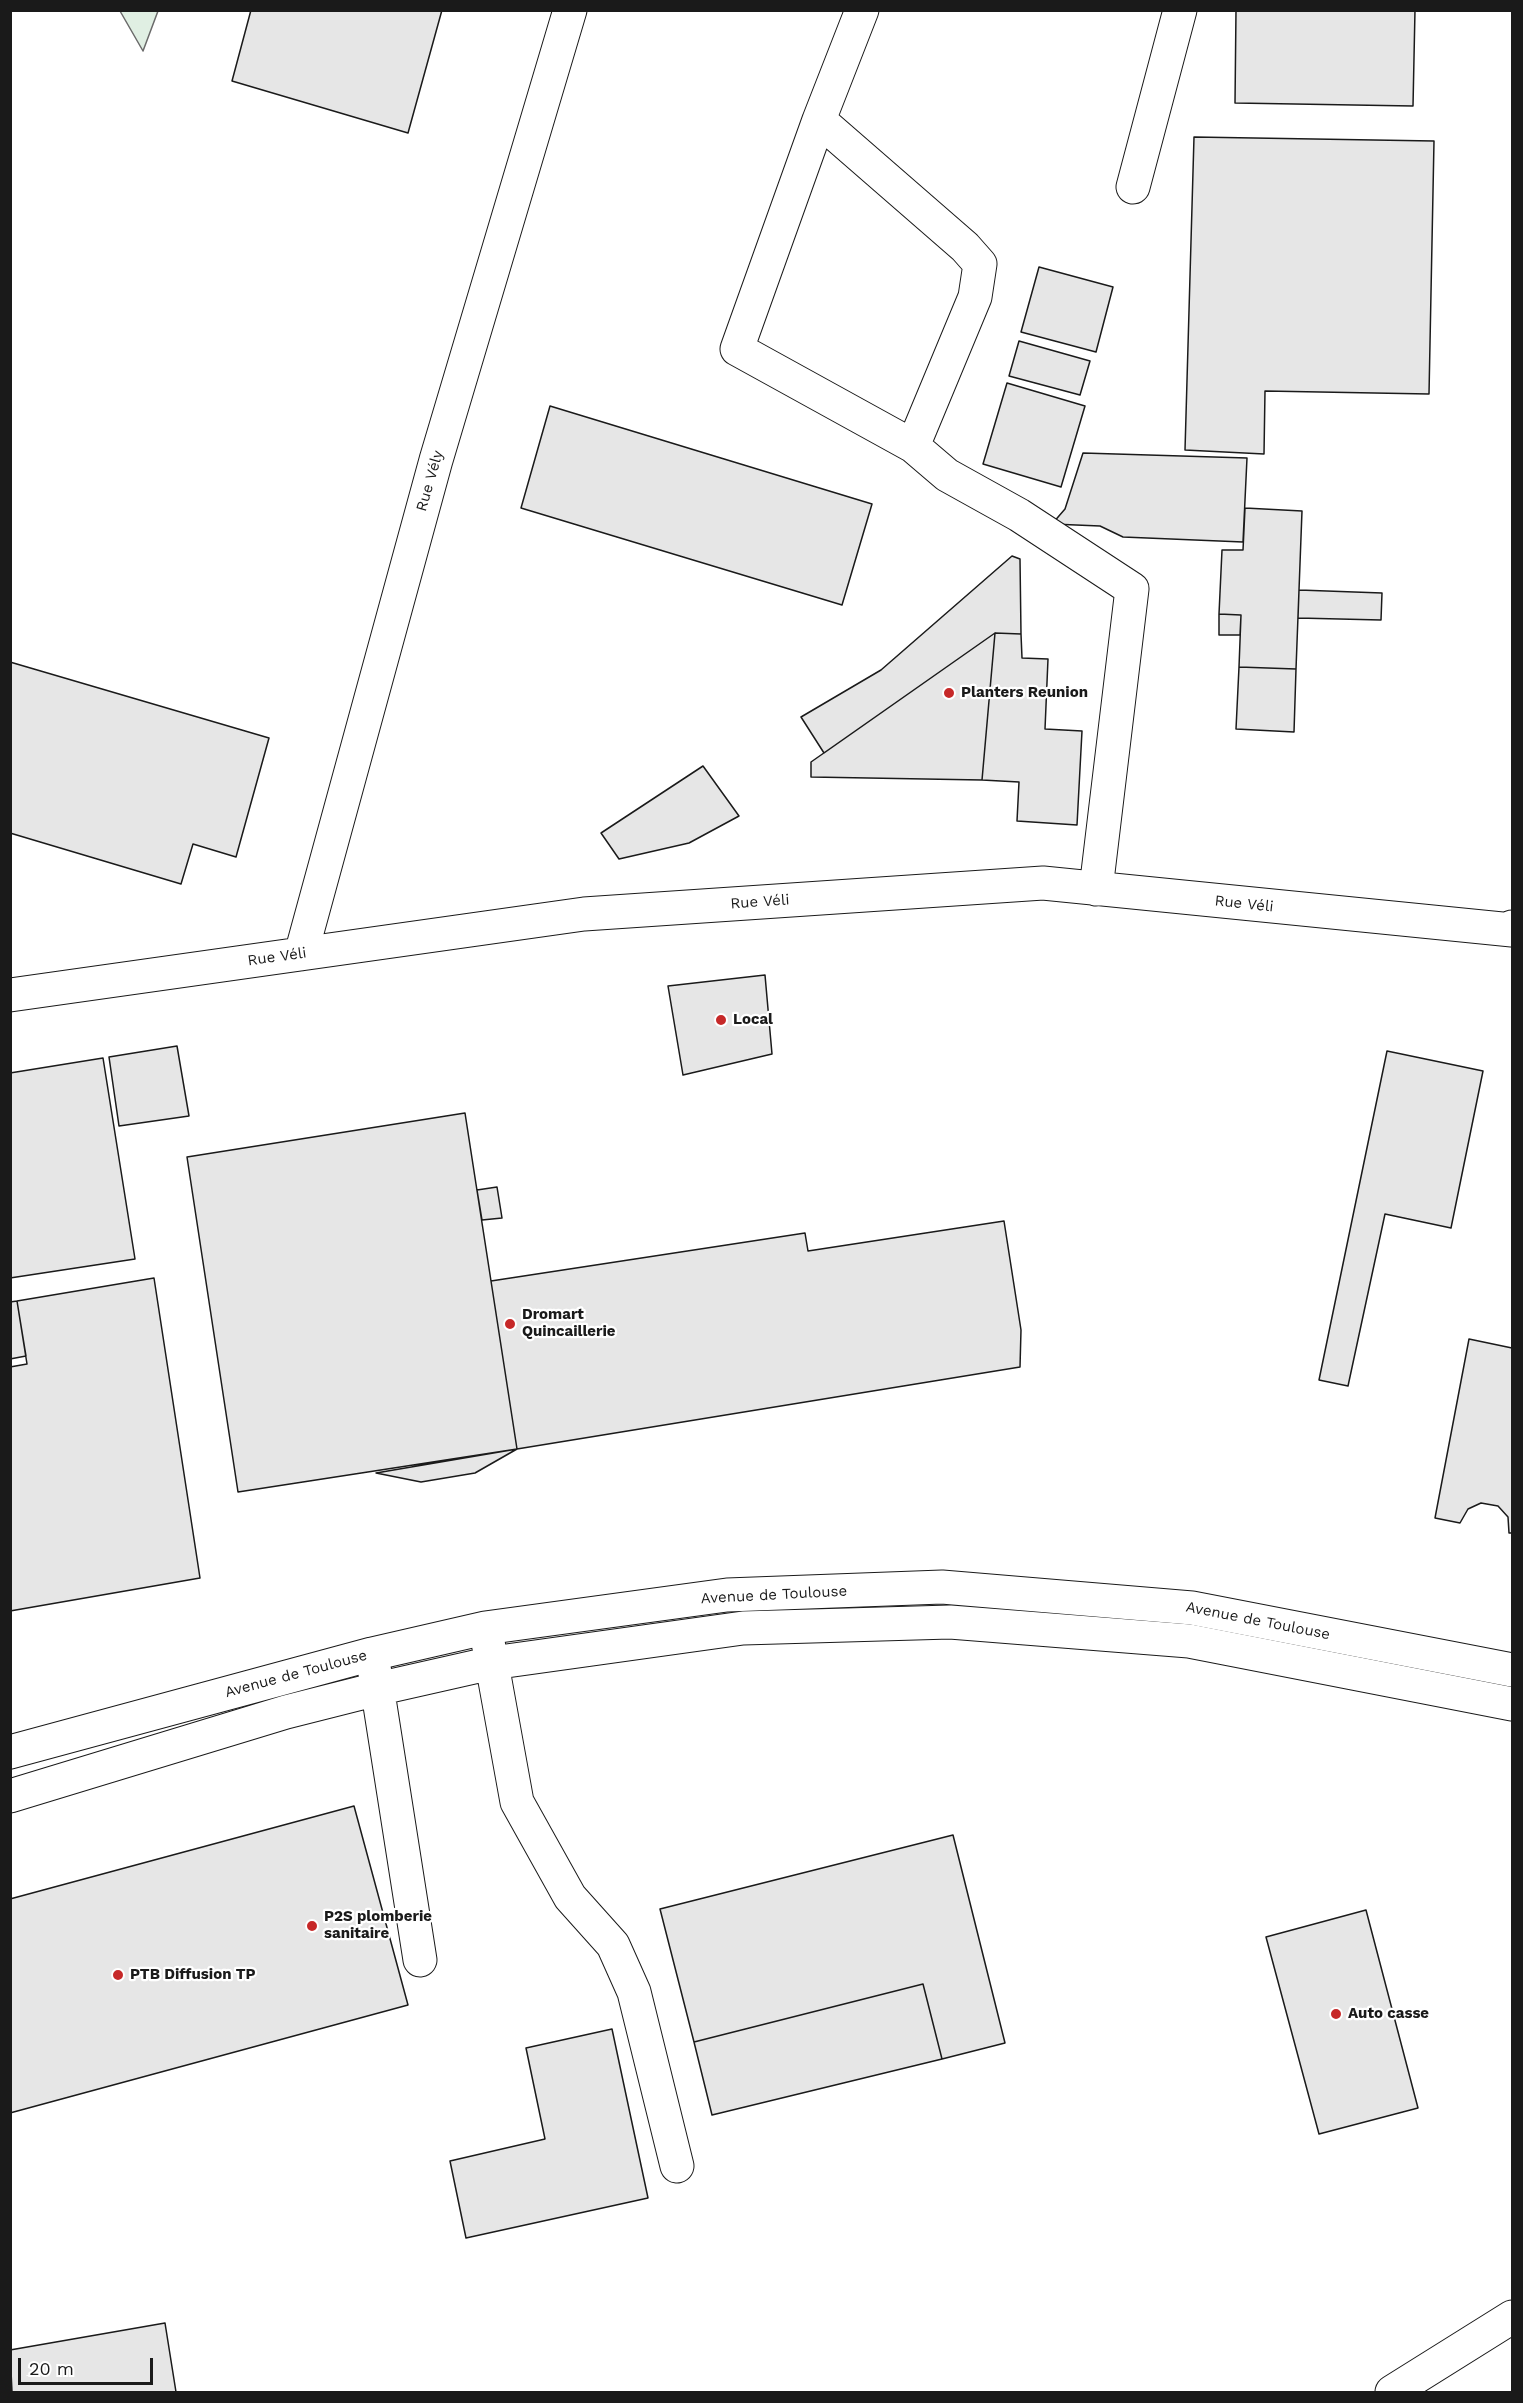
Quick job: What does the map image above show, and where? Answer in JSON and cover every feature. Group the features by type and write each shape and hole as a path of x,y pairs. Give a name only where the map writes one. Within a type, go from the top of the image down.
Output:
{"main road":[{"name":"Rue Vély","path":"301,954 436,460 570,10"},
{"path":"862,10 819,120 737,349 913,446 947,475 1019,515 1132,589 1096,889"},
{"path":"1133,187 1180,10"},
{"path":"819,120 965,247 980,264 975,297 913,446"},
{"name":"Rue Véli","path":"10,995 584,914 1043,884 1512,928"},
{"name":"Avenue de Toulouse","path":"10,1752 372,1654 485,1628 726,1595 942,1587 1192,1608 1512,1670"},
{"path":"10,1796 286,1713 377,1689 492,1663 742,1628 950,1622 1190,1641 1512,1704"},
{"path":"485,1628 517,1802 570,1897 613,1946 634,1992 677,2166"},
{"path":"372,1654 420,1960"},
{"path":"1392,2392 1512,2317"}],"green space":[{"path":"120,11 158,11 143,51"}],"building":[{"path":"251,10 442,10 408,133 232,81"},
{"path":"1236,10 1415,10 1413,106 1235,103"},
{"path":"1194,137 1434,141 1429,394 1265,391 1264,454 1185,450"},
{"path":"1039,267 1113,287 1096,352 1021,332"},
{"path":"1019,341 1090,361 1080,395 1009,376"},
{"path":"1007,383 1085,406 1061,487 983,464"},
{"path":"550,406 872,504 842,605 521,508"},
{"path":"1083,453 1247,458 1243,542 1123,537 1100,526 1052,524 1065,509"},
{"path":"1245,508 1302,511 1296,669 1239,667 1241,615 1219,614 1222,550 1243,550"},
{"path":"1012,556 1020,559 1021,634 995,633 824,753 801,717 881,670"},
{"path":"1299,590 1382,593 1381,620 1298,618"},
{"path":"1219,614 1241,615 1240,635 1219,635"},
{"name":"Planters Reunion","path":"995,633 982,780 811,777 811,762"},
{"path":"995,633 1021,634 1022,658 1048,659 1045,729 1082,731 1077,825 1017,821 1019,782 982,780"},
{"path":"10,662 269,738 236,857 193,844 181,884 10,833"},
{"path":"1239,667 1296,669 1294,732 1236,729"},
{"path":"703,766 739,816 689,843 619,859 601,833"},
{"name":"Local","path":"765,975 772,1054 683,1075 668,986"},
{"path":"177,1046 189,1116 119,1126 109,1057"},
{"path":"1387,1051 1483,1071 1451,1228 1385,1214 1348,1386 1319,1380"},
{"path":"103,1058 135,1259 10,1278 10,1073"},
{"path":"465,1113 517,1449 238,1492 187,1157"},
{"path":"497,1187 502,1218 482,1220 477,1190"},
{"path":"1004,1221 1021,1330 1020,1367 517,1449 491,1281 805,1233 808,1251"},
{"path":"154,1278 200,1578 10,1611 10,1367 27,1364 17,1301"},
{"path":"17,1301 26,1356 10,1359 10,1302"},
{"path":"1469,1339 1512,1348 1512,1533 1509,1533 1508,1517 1498,1506 1481,1503 1468,1509 1460,1523 1435,1518"},
{"path":"517,1449 475,1473 421,1482 376,1473"},
{"path":"354,1806 408,2005 10,2113 10,1899"},
{"path":"953,1835 1005,2043 942,2059 923,1984 694,2042 660,1909"},
{"path":"1366,1910 1418,2108 1319,2134 1266,1937"},
{"path":"923,1984 942,2059 712,2115 694,2042"},
{"path":"612,2029 648,2198 466,2238 450,2161 545,2139 526,2048"},
{"path":"165,2323 176,2392 12,2392 10,2350"}],"place":[{"name":"Planters Reunion","path":"949,693"},
{"name":"Local","path":"721,1020"},
{"name":"Dromart Quincaillerie","path":"510,1324"},
{"name":"P2S plomberie sanitaire","path":"312,1926"},
{"name":"PTB Diffusion TP","path":"118,1975"},
{"name":"Auto casse","path":"1336,2014"}]}
